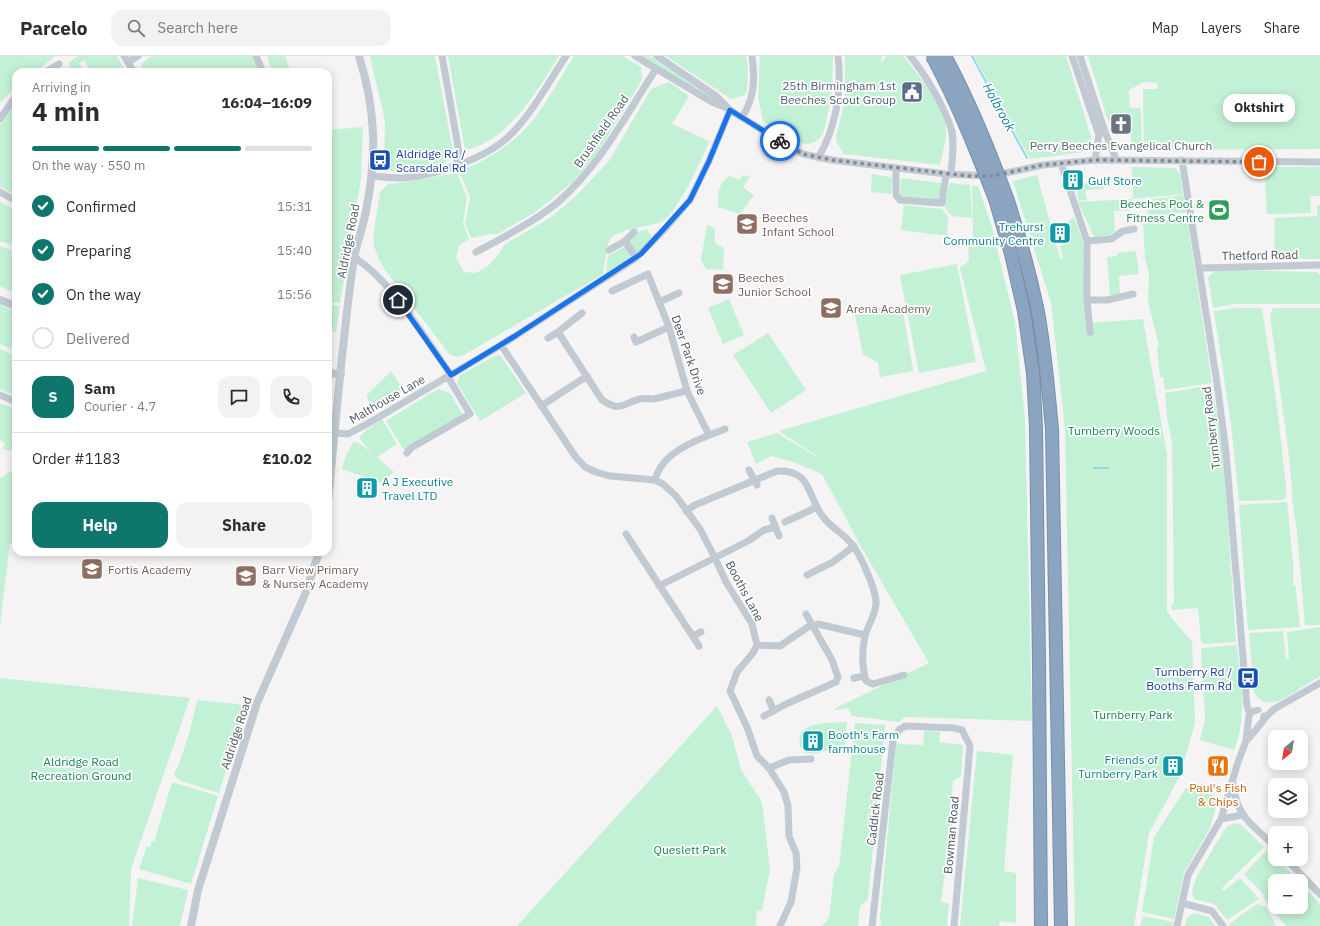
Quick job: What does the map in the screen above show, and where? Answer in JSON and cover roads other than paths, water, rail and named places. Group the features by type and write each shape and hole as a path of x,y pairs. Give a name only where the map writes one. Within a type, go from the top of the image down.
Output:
{"highway":[{"path":"932,56 951,91 995,198 1011,254 1024,311 1033,380 1036,427 1039,624 1041,926"},
{"path":"945,56 963,89 986,140 1007,198 1024,252 1037,308 1046,365 1052,429 1061,926"}],"street":[{"path":"132,68 126,59 138,56"},
{"path":"256,56 261,68"},
{"name":"Aldridge Road","path":"332,463 354,257 366,213 372,176 373,116 368,84 359,56"},
{"path":"442,56 459,152 456,166"},
{"path":"372,176 402,178 428,174 456,166 479,156 507,138 529,112 566,56"},
{"path":"635,56 712,102 730,110 787,146 803,154 818,158 948,174 992,176 1061,163 1116,159 1320,162"},
{"path":"656,56 716,96 730,110"},
{"path":"742,118 753,94 754,78 752,56"},
{"path":"818,158 828,141 832,127 839,91 838,56"},
{"path":"896,168 896,195 900,200 942,203 948,174 951,129 942,108 918,66 910,56"},
{"path":"1072,56 1099,135 1095,160"},
{"path":"1080,56 1116,159"},
{"path":"52,68 59,64"},
{"name":"Brushfield Road","path":"476,252 524,226 557,203 578,182 604,149 656,69"},
{"path":"0,119 12,102"},
{"name":"Malthouse Lane","path":"335,433 348,434 449,376 501,345 636,258 664,230 690,200 709,161 730,110"},
{"path":"1097,147 1110,144"},
{"name":"Turnberry Road","path":"1177,926 1188,875 1221,819 1246,741 1249,716 1238,606 1226,452 1200,268 1182,160"},
{"path":"1061,163 1087,241 1087,300 1090,332"},
{"path":"0,192 12,200"},
{"path":"1087,241 1111,239 1123,231 1134,229"},
{"path":"609,250 625,241 634,232"},
{"path":"625,241 636,258"},
{"path":"354,257 378,276 393,294 449,376 470,414 410,448 407,453"},
{"name":"Thetford Road","path":"1200,268 1320,265"},
{"name":"Deer Park Drive","path":"612,291 648,274 669,327 687,390 709,435"},
{"path":"659,302 679,293"},
{"path":"1087,300 1107,300 1134,294"},
{"path":"0,300 12,304"},
{"path":"548,338 582,313"},
{"path":"637,343 669,327"},
{"path":"558,332 602,400 610,405 627,405 640,399 652,399 687,390"},
{"path":"501,345 575,456 585,467 610,476 655,480 657,469 671,454 709,435 725,429"},
{"path":"332,373 341,374"},
{"path":"541,406 587,376"},
{"path":"0,395 12,400"},
{"path":"749,470 755,482"},
{"path":"686,511 694,505 755,482 777,471 786,471 798,475 805,481 817,507 824,518 854,546 874,586 876,602 865,635 866,680"},
{"name":"Booths Lane","path":"655,480 663,484 676,496 700,529 726,582 752,624 757,645"},
{"path":"785,522 817,507"},
{"path":"772,518 779,536"},
{"path":"659,586 748,541 764,530 775,527"},
{"path":"626,534 635,541 659,586 693,636 698,646"},
{"path":"807,575 833,562 854,546"},
{"name":"Aldridge Road","path":"191,926 198,890 257,703 306,592 318,556"},
{"path":"764,716 836,682 838,677 832,660 814,625 806,614"},
{"path":"780,926 791,902 797,868 796,853 789,836 788,806 784,792 769,768 757,756 747,727 730,691 737,672 753,653 757,645 780,646 814,625 865,635"},
{"path":"693,636 701,632"},
{"path":"854,678 866,680 873,684 904,675"},
{"path":"1261,716 1254,710 1249,716 1250,722 1255,725 1261,716 1320,683"},
{"path":"1247,696 1261,716"},
{"path":"769,700 774,711"},
{"name":"Turnberry Road","path":"1246,741 1261,716"},
{"name":"Caddick Road","path":"872,926 893,740 899,730 905,726 954,728 962,730 970,746"},
{"name":"Bowman Road","path":"954,926 970,746"},
{"path":"799,750 800,759"},
{"path":"769,768 789,760 810,759"},
{"path":"1232,782 1234,798 1242,815 1268,840"},
{"path":"1221,819 1242,815"},
{"path":"1293,866 1320,894"},
{"path":"1182,903 1212,911 1223,926"}],"waterway":[{"name":"Holbrook","path":"972,56 1027,158"},
{"path":"1094,468 1108,468"}],"place":[{"name":"25th Birmingham 1st Beeches Scout Group","path":"912,92"},
{"name":"Perry Beeches Evangelical Church","path":"1121,124"},
{"name":"Aldridge Rd / Scarsdale Rd","path":"380,160"},
{"name":"Oktshirt","path":"1259,162"},
{"name":"Gulf Store","path":"1073,180"},
{"name":"Beeches Pool & Fitness Centre","path":"1219,210"},
{"name":"Beeches Infant School","path":"747,224"},
{"name":"Trehurst Community Centre","path":"1060,233"},
{"name":"Beeches Junior School","path":"723,284"},
{"name":"Arena Academy","path":"831,308"},
{"name":"A J Executive Travel LTD","path":"367,488"},
{"name":"Fortis Academy","path":"92,569"},
{"name":"Barr View Primary & Nursery Academy","path":"246,576"},
{"name":"Turnberry Rd / Booths Farm Rd","path":"1248,678"},
{"name":"Booth's Farm farmhouse","path":"813,741"},
{"name":"Friends of Turnberry Park","path":"1173,766"},
{"name":"Paul's Fish & Chips","path":"1218,766"}],"park label":[{"name":"Turnberry Woods","path":"1114,430"},
{"name":"Turnberry Park","path":"1133,714"},
{"name":"Aldridge Road Recreation Ground","path":"81,768"},
{"name":"Queslett Park","path":"690,849"}]}
